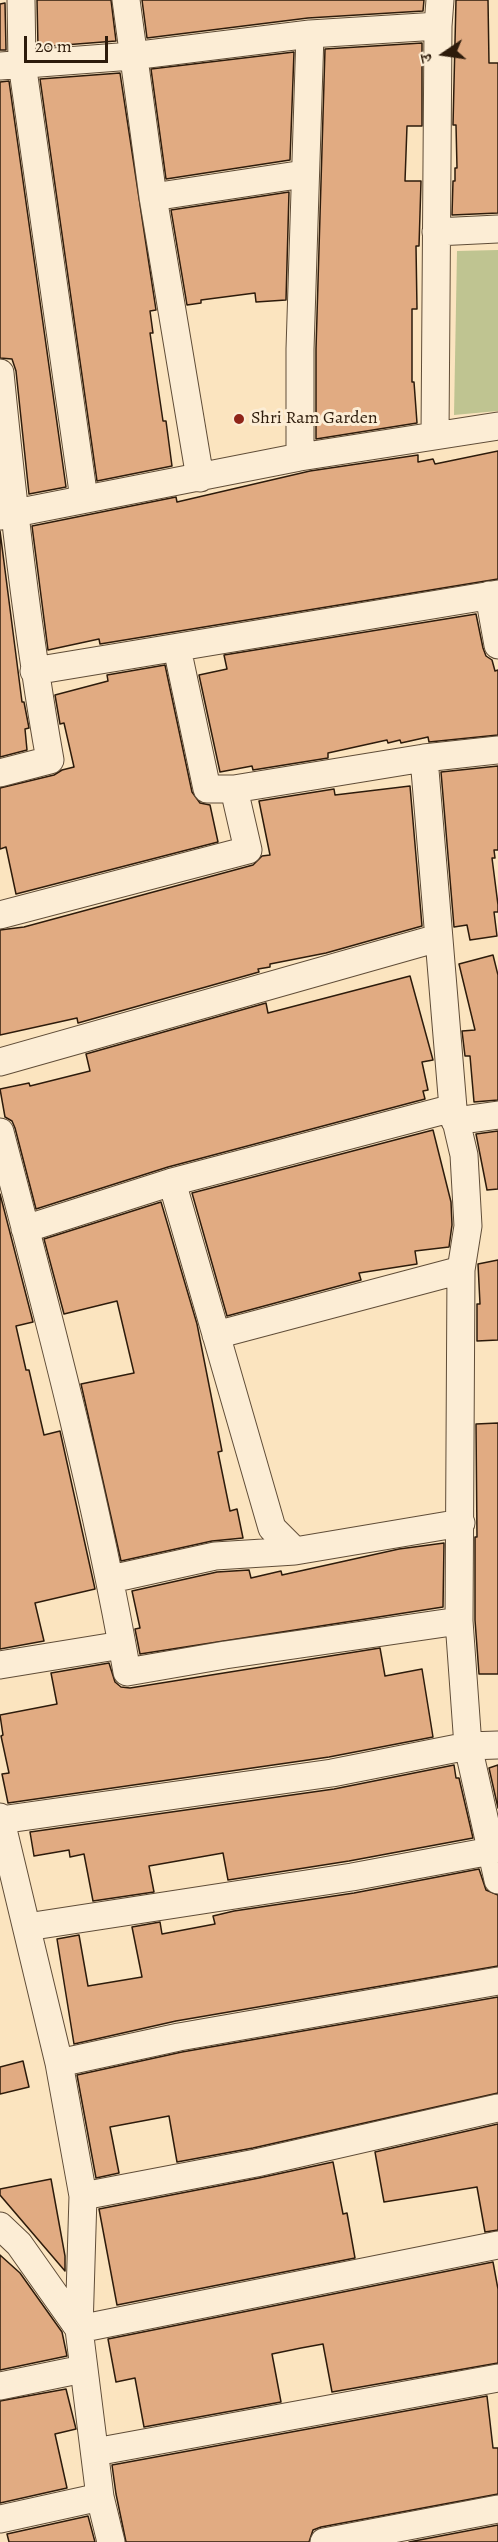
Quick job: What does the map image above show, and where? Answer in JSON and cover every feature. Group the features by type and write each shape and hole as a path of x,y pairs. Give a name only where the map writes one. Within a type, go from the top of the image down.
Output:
{"street":[{"path":"21,0 11,64 84,499"},
{"path":"126,0 153,197 200,478"},
{"path":"11,64 132,56 310,34 439,13 435,435"},
{"path":"300,457 304,174 310,34"},
{"path":"153,197 304,174"},
{"path":"436,232 498,229"},
{"path":"0,373 7,515 50,760 0,773"},
{"path":"7,515 300,457 498,426"},
{"path":"34,671 493,595 498,645"},
{"path":"177,648 207,789 234,789 424,758 498,750"},
{"path":"424,758 454,1114 464,1155 468,1226 460,1270 459,1621 468,1746 498,1880"},
{"path":"0,915 248,850 234,789"},
{"path":"0,1062 438,938"},
{"path":"26,1229 172,1182 454,1114 498,1115"},
{"path":"0,1132 62,1370 111,1579 127,1672 237,1653 459,1621"},
{"path":"172,1182 272,1528 295,1551"},
{"path":"216,1335 460,1270"},
{"path":"111,1579 215,1556 295,1551 461,1523"},
{"path":"0,1665 122,1645"},
{"path":"111,2542 100,2497 79,2329 83,2196 59,2062 0,1819 332,1773 468,1746 498,1745"},
{"path":"27,1927 352,1877 490,1851"},
{"path":"59,2062 179,2037 498,1981"},
{"path":"83,2196 256,2163 498,2108"},
{"path":"0,2226 19,2244 79,2329"},
{"path":"79,2329 498,2245"},
{"path":"0,2386 83,2369"},
{"path":"95,2452 498,2378"},
{"path":"0,2518 100,2497"},
{"path":"324,2542 498,2509"}],"green space":[{"path":"498,250 498,411 454,415 457,251"}],"building":[{"path":"37,0 111,0 116,41 38,47"},
{"path":"142,0 424,0 423,11 308,18 147,38"},
{"path":"456,0 488,0 489,63 498,63 498,213 452,215 453,181 455,181 455,168 457,168 456,125 453,125"},
{"path":"5,3 6,50 0,50 0,4"},
{"path":"422,43 422,126 407,126 405,181 421,181 419,246 416,246 417,309 412,309 412,382 414,382 417,423 316,439 316,349 325,49"},
{"path":"294,52 290,160 166,179 151,69"},
{"path":"120,73 156,310 150,311 153,333 150,333 172,466 97,481 40,79"},
{"path":"9,81 66,487 29,494 16,371 12,359 0,358 0,82"},
{"path":"289,192 286,300 256,302 255,293 201,300 201,303 187,305 171,210"},
{"path":"498,451 498,579 100,644 99,639 48,650 32,526 176,497 177,502 310,471 418,455 418,462 433,459 435,464"},
{"path":"0,531 22,702 24,702 29,728 25,729 27,750 0,757"},
{"path":"476,614 486,656 492,660 495,671 498,670 498,735 429,742 428,737 401,743 400,740 388,743 387,740 328,753 328,758 253,770 252,766 220,772 199,675 227,669 224,655"},
{"path":"165,665 192,792 200,803 210,805 218,842 16,894 6,847 0,849 0,788 54,775 74,767 64,723 60,724 55,695 108,681 107,675"},
{"path":"498,766 498,850 494,850 495,858 492,858 498,905 498,912 494,912 497,936 470,940 467,925 454,927 441,772"},
{"path":"410,786 422,926 326,953 270,964 270,967 258,969 259,972 78,1023 77,1018 0,1035 0,930 24,927 253,865 262,856 270,855 259,801 334,789 335,795"},
{"path":"493,955 498,975 498,1100 474,1102 470,1056 465,1056 462,1031 475,1030 459,964"},
{"path":"410,976 433,1060 422,1062 428,1090 423,1091 425,1099 168,1167 36,1209 15,1128 12,1121 5,1117 0,1089 29,1083 30,1086 90,1071 86,1054 266,1003 268,1013"},
{"path":"433,1130 451,1202 452,1225 449,1247 415,1251 417,1264 359,1273 361,1280 227,1316 192,1193"},
{"path":"498,1131 498,1189 487,1190 476,1134"},
{"path":"0,1194 33,1322 16,1326 26,1370 29,1370 44,1435 60,1431 95,1589 35,1603 44,1641 0,1649"},
{"path":"161,1202 197,1324 222,1451 218,1452 230,1511 237,1509 243,1538 212,1541 121,1561 81,1384 134,1373 117,1301 64,1314 44,1239"},
{"path":"498,1260 498,1340 477,1341 477,1304 480,1304 478,1264"},
{"path":"498,1423 498,1674 479,1674 475,1620 476,1424"},
{"path":"444,1543 443,1607 140,1654 135,1629 140,1628 132,1591 217,1572 249,1570 251,1578 281,1571 282,1575 399,1549"},
{"path":"380,1648 385,1676 422,1669 433,1737 329,1757 8,1803 2,1774 9,1773 1,1736 3,1735 0,1715 57,1704 51,1673 109,1663 115,1682 121,1687 130,1688"},
{"path":"454,1765 473,1838 228,1880 223,1853 149,1866 154,1892 93,1901 84,1854 70,1857 69,1850 34,1856 30,1832 334,1789"},
{"path":"498,1765 498,1808 489,1768"},
{"path":"479,1869 486,1890 498,1895 498,1966 176,2021 74,2044 57,1939 79,1935 88,1986 142,1977 132,1927 160,1922 162,1934 215,1924 213,1916 234,1911 354,1893"},
{"path":"498,1997 498,2093 253,2148 177,2162 169,2116 110,2127 119,2173 96,2178 77,2075 182,2052"},
{"path":"23,2061 29,2087 0,2094 0,2067"},
{"path":"498,2124 498,2230 485,2232 477,2187 384,2202 375,2152"},
{"path":"333,2162 343,2214 347,2213 355,2258 117,2305 99,2209"},
{"path":"51,2179 65,2256 65,2271 0,2195 0,2189"},
{"path":"0,2255 20,2273 62,2332 67,2356 0,2370"},
{"path":"493,2262 498,2289 498,2363 332,2392 323,2344 272,2354 281,2402 144,2427 135,2378 116,2382 108,2339"},
{"path":"66,2389 76,2429 55,2434 67,2488 0,2503 0,2401"},
{"path":"487,2396 493,2448 498,2448 498,2494 321,2527 313,2530 309,2542 126,2542 112,2465"},
{"path":"88,2516 95,2542 9,2542 7,2534"},
{"path":"498,2525 498,2542 409,2542"}],"place":[{"name":"Shri Ram Garden","path":"239,419"}]}
